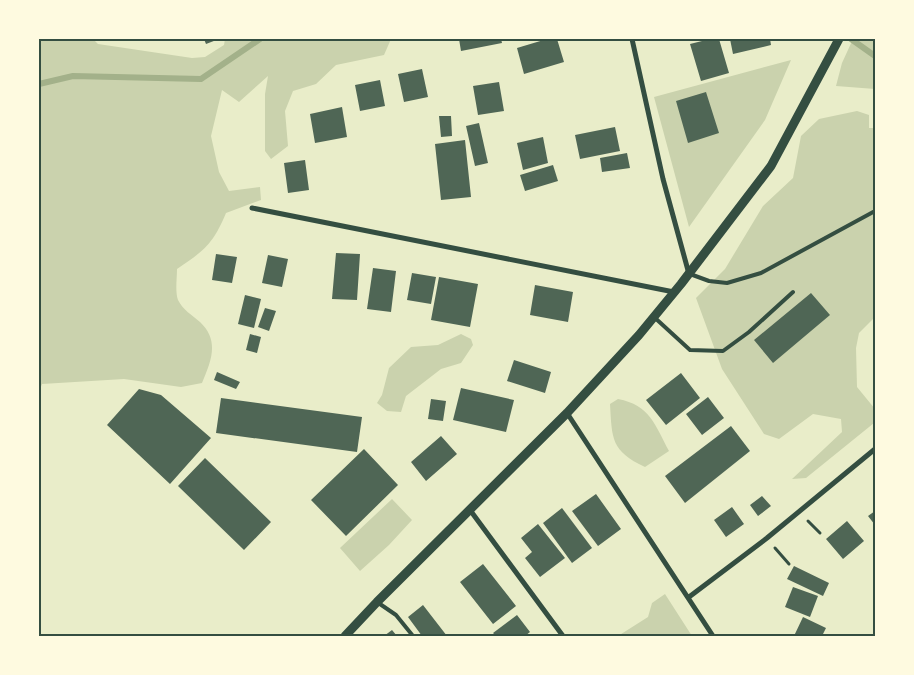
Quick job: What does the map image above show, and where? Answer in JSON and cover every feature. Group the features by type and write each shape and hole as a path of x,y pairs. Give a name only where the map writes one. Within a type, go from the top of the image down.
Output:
{"street":[{"path":"632,39 663,180 690,274"},
{"path":"345,636 567,414 690,274 772,166 839,39"},
{"path":"252,208 675,292"},
{"path":"567,414 713,636"},
{"path":"689,597 767,538 875,449"},
{"path":"470,510 563,636"}],"lane":[{"path":"690,274 709,282 727,283 761,272 875,211"},
{"path":"654,317 690,350 723,351 749,332 793,292"},
{"path":"377,602 396,615 413,636"}],"path":[{"path":"767,538 789,564"}],"green space":[{"path":"39,39 93,39 98,44 192,58 205,57 224,45 225,39 391,39 384,55 336,65 316,84 293,91 285,111 288,146 271,159 265,151 265,94 268,76 239,102 222,90 211,136 219,172 229,191 260,187 261,200 226,213 217,232 207,246 177,269 176,289 178,300 185,310 206,329 212,344 211,359 202,383 181,387 124,379 42,384 39,392"},
{"path":"853,39 875,39 875,89 836,86 842,63"},
{"path":"791,60 765,120 689,227 654,97"},
{"path":"857,111 869,115 869,128 875,128 875,317 859,333 856,348 857,387 875,409 874,423 806,478 792,479 842,432 841,419 813,414 779,439 764,434 722,369 696,298 725,269 763,206 793,178 801,136 819,119"},
{"path":"461,334 471,339 473,345 461,363 441,369 406,396 401,412 387,411 377,403 382,395 389,368 411,347 438,345"},
{"path":"618,399 638,406 645,411 669,451 645,467 625,455 616,443 613,435 610,404"},
{"path":"392,499 412,520 389,545 360,571 340,548"},
{"path":"665,594 692,636 618,636 648,617 652,603"}],"building":[{"path":"204,39 219,39 206,44"},
{"path":"459,39 501,39 502,43 461,51"},
{"path":"547,39 557,39 564,62 524,74 517,48"},
{"path":"710,39 719,39 729,73 701,81 690,44"},
{"path":"730,39 770,39 771,45 733,54"},
{"path":"422,69 428,97 404,102 398,74"},
{"path":"380,80 385,106 360,111 355,85"},
{"path":"499,82 504,111 478,115 473,86"},
{"path":"706,92 719,133 688,143 676,101"},
{"path":"342,107 347,137 315,143 310,114"},
{"path":"439,116 451,116 452,136 441,137"},
{"path":"479,123 488,163 475,166 466,126"},
{"path":"615,127 620,151 580,159 575,135"},
{"path":"543,137 548,163 523,170 517,143"},
{"path":"465,140 471,197 441,200 435,144"},
{"path":"627,153 630,168 602,172 600,158"},
{"path":"305,160 309,190 288,193 284,163"},
{"path":"553,165 558,181 525,191 520,175"},
{"path":"336,253 360,254 357,300 332,299"},
{"path":"216,254 237,257 232,283 212,280"},
{"path":"268,255 288,259 282,287 262,283"},
{"path":"373,268 396,271 391,312 367,309"},
{"path":"412,273 436,277 431,304 407,300"},
{"path":"439,277 478,284 470,327 431,320"},
{"path":"535,285 573,292 568,322 530,315"},
{"path":"811,293 830,315 773,363 754,340"},
{"path":"245,295 261,299 254,328 238,324"},
{"path":"265,308 276,311 269,331 258,327"},
{"path":"250,334 261,337 257,353 246,350"},
{"path":"514,360 551,372 545,393 507,381"},
{"path":"217,372 240,382 236,389 214,380"},
{"path":"681,373 700,398 666,425 646,400"},
{"path":"461,388 514,400 506,432 453,420"},
{"path":"139,389 161,395 211,438 170,484 107,425"},
{"path":"708,397 724,418 702,435 686,414"},
{"path":"221,398 362,417 357,452 216,433"},
{"path":"431,399 446,401 443,421 428,419"},
{"path":"731,426 750,451 685,503 665,476"},
{"path":"441,436 457,454 426,481 411,462"},
{"path":"364,449 398,485 346,536 311,500"},
{"path":"205,458 271,522 244,550 178,486"},
{"path":"596,494 621,529 598,546 572,511"},
{"path":"762,496 771,506 758,516 750,505"},
{"path":"732,507 744,524 726,537 714,520"},
{"path":"562,508 592,548 572,563 543,523"},
{"path":"875,511 875,525 868,516"},
{"path":"847,521 864,541 843,559 826,539"},
{"path":"538,524 565,558 540,577 525,558 532,552 521,538"},
{"path":"483,564 516,606 493,624 460,582"},
{"path":"794,566 829,583 823,596 787,579"},
{"path":"793,587 818,596 810,617 785,607"},
{"path":"423,605 447,636 422,636 408,617"},
{"path":"517,615 530,632 525,636 496,636 493,633"},
{"path":"803,617 826,628 822,636 794,636"},
{"path":"392,630 397,636 384,636"}],"waterway":[{"path":"39,84 73,76 201,79 260,39"},
{"path":"851,39 875,56"}]}
